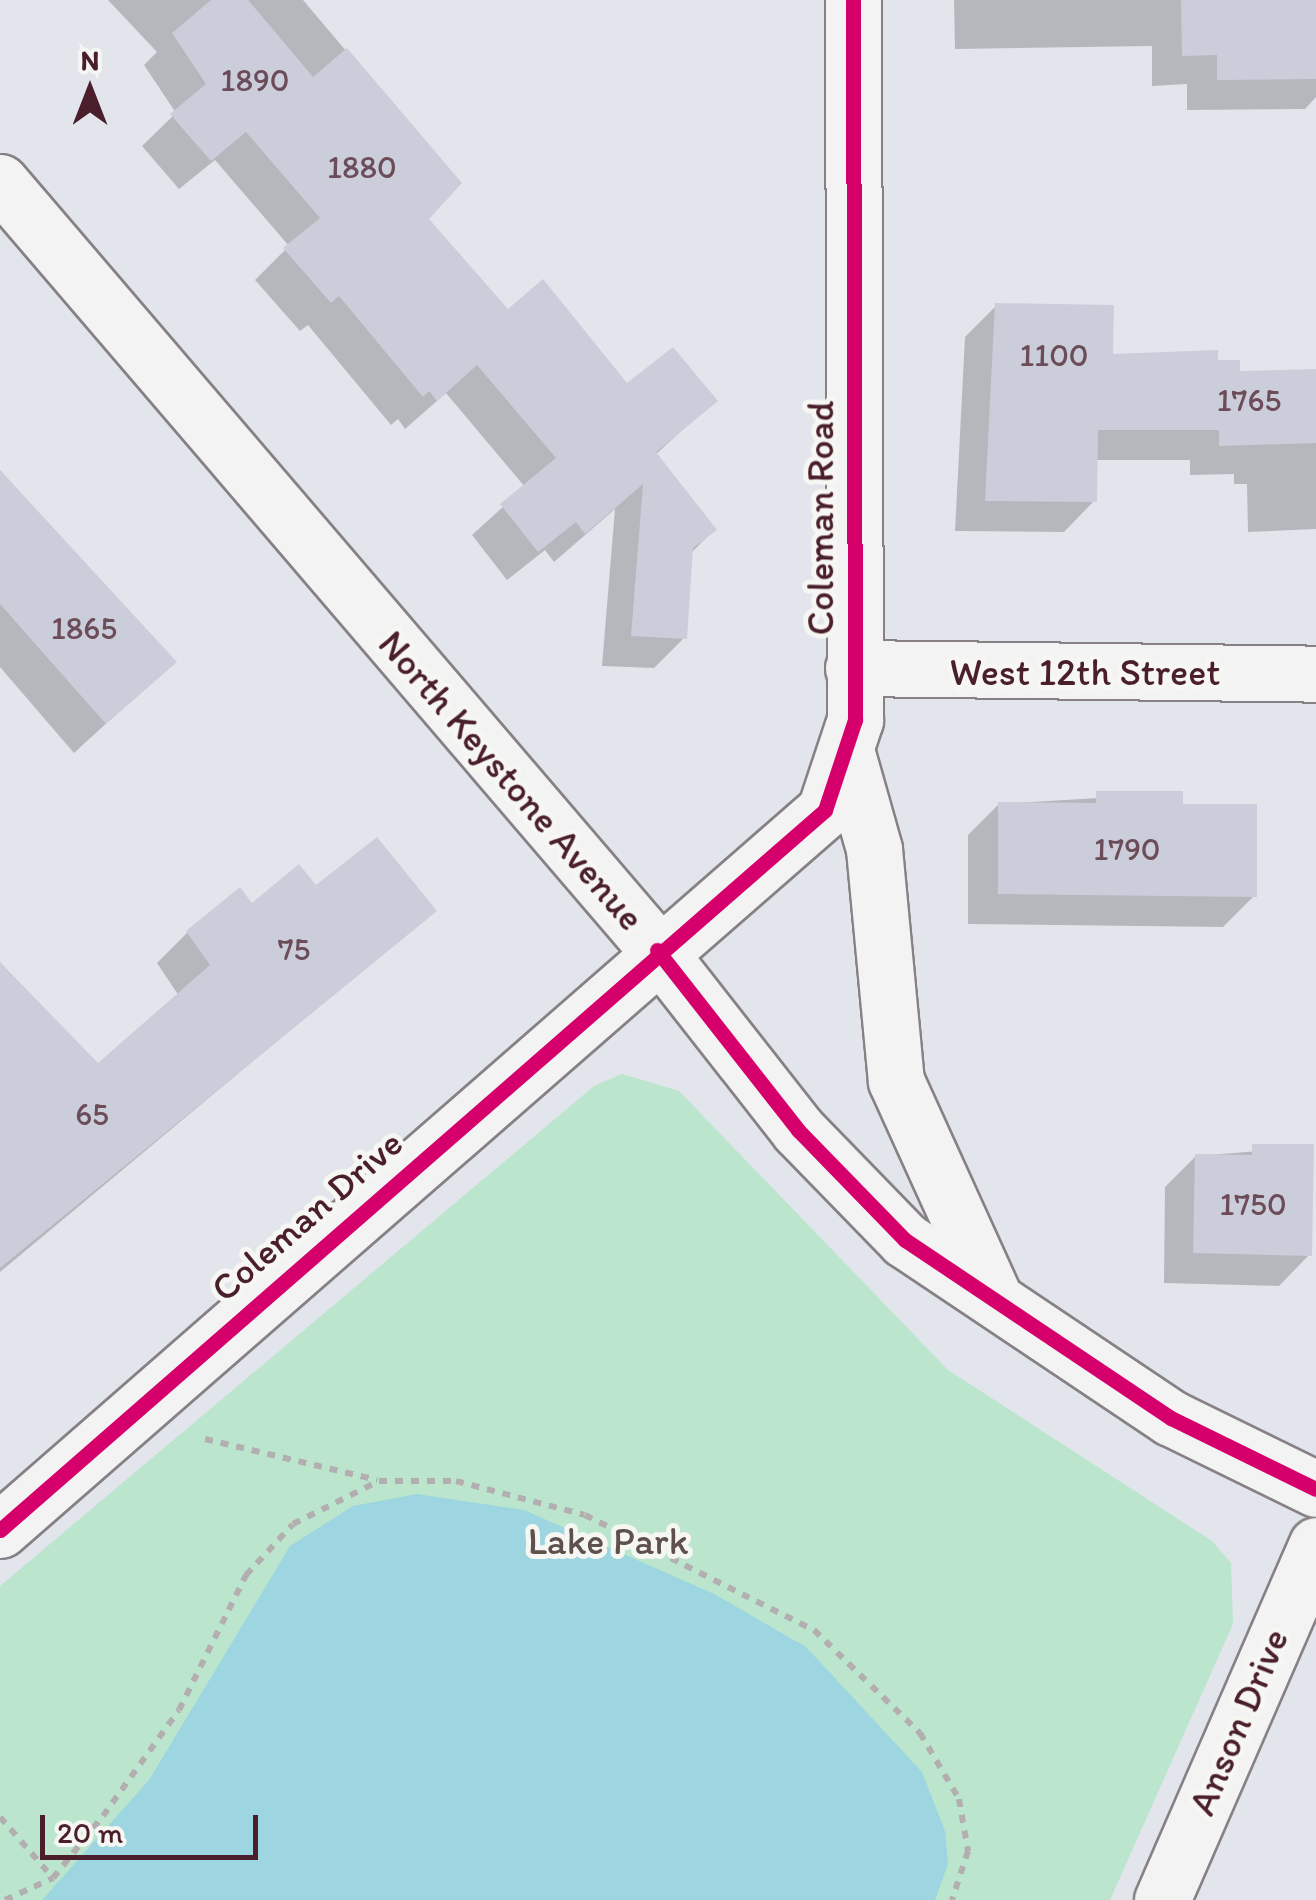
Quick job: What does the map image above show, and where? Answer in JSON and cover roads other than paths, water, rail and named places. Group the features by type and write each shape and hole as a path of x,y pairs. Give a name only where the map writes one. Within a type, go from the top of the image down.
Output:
{"street":[{"name":"Coleman Road","path":"657,950 795,845 825,810 848,757 853,668 852,0"},
{"name":"North Keystone Avenue","path":"0,182 657,950 838,1171 904,1240 1171,1418 1316,1489"},
{"name":"West 12th Street","path":"853,668 1316,674"},
{"path":"848,757 874,848 896,1082 995,1298"},
{"name":"Coleman Drive","path":"0,1530 657,950"},
{"name":"Anson Drive","path":"1162,1900 1316,1545"}],"water":[{"path":"417,1494 524,1510 714,1594 806,1647 922,1772 945,1831 948,1864 935,1900 42,1900 149,1780 290,1546 353,1506"}],"park label":[{"name":"Lake Park","path":"608,1542"}]}
